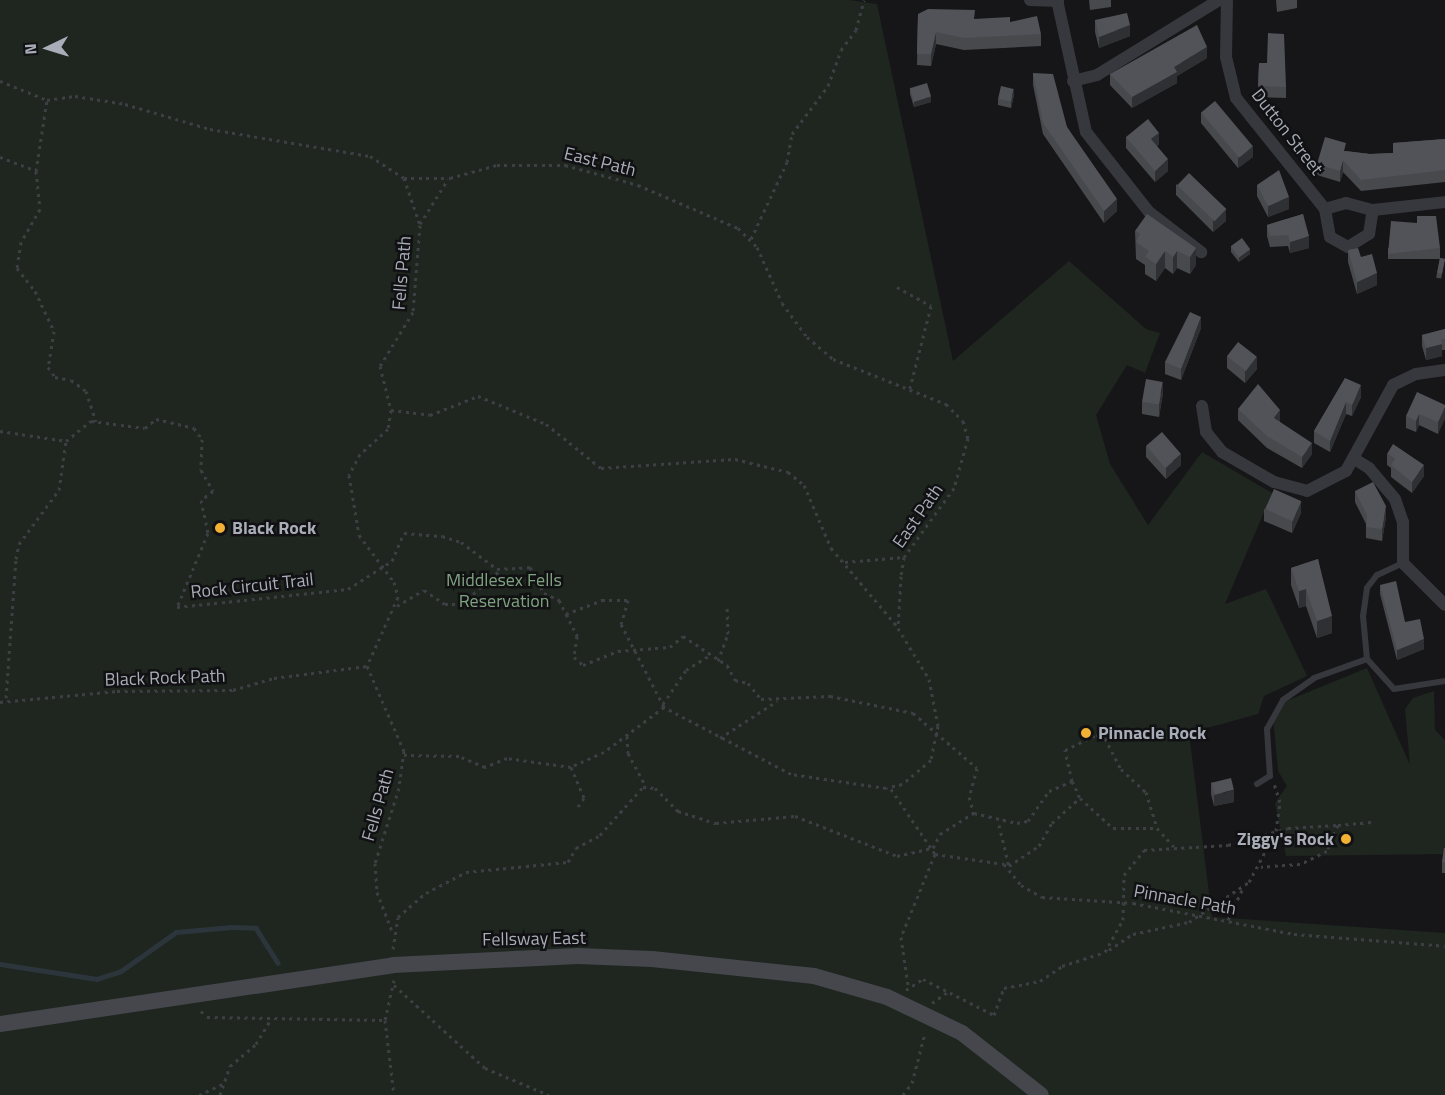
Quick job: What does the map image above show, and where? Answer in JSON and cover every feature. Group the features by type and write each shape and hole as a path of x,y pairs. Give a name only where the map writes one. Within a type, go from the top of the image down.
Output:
{"main road":[{"name":"Fellsway East","path":"0,1024 367,967 578,956 814,976 905,1004 929,1014 984,1048 1041,1095"}],"street":[{"path":"1030,0 1057,1 1073,81 1094,145 1149,213 1201,252"},
{"path":"1073,81 1097,75 1219,0"},
{"name":"Dutton Street","path":"1227,0 1226,57 1236,98 1325,209"},
{"path":"1373,210 1369,234 1348,247 1330,237 1325,209 1351,203 1373,210 1445,202"},
{"path":"1202,406 1206,432 1222,452 1294,490 1335,480 1353,458 1393,384 1416,374 1445,370"},
{"path":"1353,458 1369,468 1395,499 1403,522 1403,563 1445,606"}],"lane":[{"path":"1403,563 1377,575 1367,588 1363,623 1367,659 1394,689 1410,691 1445,681"},
{"path":"1257,784 1270,776 1266,732 1277,707 1314,678 1367,659"}],"path":[{"path":"752,239 787,162 792,134 828,86 841,50 856,30 864,0"},
{"path":"0,81 47,100 101,99 210,129 363,154 384,161 404,178"},
{"path":"0,431 66,441 96,420 86,391 71,380 55,377 48,367 54,331 35,291 17,268 21,242 40,209 36,171 47,100"},
{"path":"0,157 36,171"},
{"name":"East Path","path":"404,178 450,178 472,168 538,162 590,169 677,200 752,239 782,303 807,337 833,359 946,404 963,421 968,438 954,488 904,557 898,628"},
{"name":"Fells Path","path":"391,410 379,372 411,319 420,225 404,178"},
{"path":"420,225 450,178"},
{"path":"897,287 932,306 910,388"},
{"path":"367,666 396,607 394,582 359,535 349,475 360,454 388,429 391,410 430,415 478,396 546,424 601,468 735,459 788,472 804,485 831,548 898,628 929,679 937,736 925,768 891,789 791,774 720,738 664,705 621,624 628,600 602,600 566,614"},
{"name":"Rock Circuit Trail","path":"96,420 145,428 156,419 194,428 204,442 201,470 213,491 201,500 208,533 177,607 348,589 382,568 396,555 401,535 410,531 461,542 500,570"},
{"path":"0,702 6,698 19,544 59,490 66,441"},
{"path":"844,562 904,557"},
{"path":"396,607 424,590 445,604 462,604 500,570 530,567 544,593 559,600 577,636 573,651 578,662 588,665 618,651 636,652 670,647 683,636 718,661 758,697 777,701 830,696 910,712 937,736 958,747 977,768 969,797 974,813"},
{"path":"718,661 728,634 727,607"},
{"path":"404,755 459,756 485,767 507,758 571,767 626,736 664,705 686,670 708,656"},
{"name":"Fells Path","path":"367,666 404,755 375,862 377,892 393,934 406,908 466,872 568,862 576,848 600,835 631,795 646,787"},
{"name":"Black Rock Path","path":"6,698 233,690 274,678 367,666"},
{"path":"720,738 777,701"},
{"path":"626,736 628,753 646,787 655,788 678,811 716,823 795,816 897,856 933,848"},
{"path":"1157,828 1113,828 1080,798 1072,781 1065,750 1088,737 1105,738 1121,769 1152,803 1157,828 1174,847"},
{"path":"571,767 573,781 584,795 577,808"},
{"path":"1228,920 1243,888 1260,867 1276,831 1280,802 1270,776"},
{"path":"933,848 940,834 974,813 1005,819 1028,820 1048,791 1072,781"},
{"path":"891,789 893,799 933,848 935,854 901,937 908,985 905,1004"},
{"path":"935,854 1009,866 1039,846 1052,823 1080,798"},
{"path":"1005,819 999,825 1009,866"},
{"path":"1106,952 1123,920 1122,883 1134,858 1144,850 1228,845 1276,831 1374,822"},
{"path":"1260,867 1314,858 1331,847 1338,825"},
{"name":"Pinnacle Path","path":"1009,866 1022,885 1042,897 1122,902 1204,914 1294,934 1445,946"},
{"path":"908,985 923,979 990,1016 1004,988 1040,981 1062,966 1106,952 1134,934 1175,927 1204,914 1243,888"},
{"path":"394,1095 385,1020 394,985 485,1068 549,1095"},
{"path":"903,1095 919,1062 929,1014 935,999 948,992"},
{"path":"201,1011 207,1017 385,1020"},
{"path":"220,1095 230,1066 256,1044 271,1019"},
{"path":"199,1095 225,1083"}],"green space":[{"name":"Middlesex Fells Reservation","path":"0,0 849,0 877,4 953,361 1069,261 1146,329 1160,333 1145,373 1127,365 1096,415 1110,464 1148,525 1202,452 1272,493 1225,604 1266,589 1307,676 1264,696 1258,714 1189,733 1212,917 1445,933 1445,1095 0,1095"},
{"path":"1367,668 1410,765 1405,709 1413,698 1434,691 1435,730 1445,740 1445,854 1286,856 1275,803 1287,786 1278,771 1273,717 1284,702"}],"building":[{"path":"928,9 975,10 974,19 1010,17 1010,22 1037,16 1041,34 964,38 936,32 931,54 917,54 918,14"},
{"path":"1127,13 1130,25 1099,37 1095,20"},
{"path":"1197,25 1207,47 1174,67 1177,72 1132,97 1110,74"},
{"path":"1268,33 1284,34 1286,87 1258,86 1259,63 1267,63"},
{"path":"1033,73 1053,74 1067,127 1117,199 1104,211 1043,123"},
{"path":"927,83 931,96 914,102 910,88"},
{"path":"1001,86 1014,89 1011,102 998,99"},
{"path":"1215,101 1253,146 1239,158 1201,113"},
{"path":"1148,119 1159,133 1151,139 1168,159 1155,171 1126,137"},
{"path":"1325,137 1346,143 1344,151 1370,154 1393,153 1393,143 1445,139 1445,170 1361,180 1343,160 1340,171 1317,164"},
{"path":"1279,170 1289,197 1268,206 1257,185"},
{"path":"1189,173 1226,209 1215,221 1177,185"},
{"path":"1147,214 1196,248 1190,257 1177,251 1173,257 1165,251 1156,264 1145,257 1149,251 1136,242 1140,234 1135,231"},
{"path":"1303,214 1309,236 1290,242 1288,235 1270,236 1267,225"},
{"path":"1417,216 1436,216 1440,248 1388,254 1391,221 1417,223"},
{"path":"1242,238 1250,249 1239,258 1231,246"},
{"path":"1358,248 1361,257 1372,254 1377,273 1357,282 1348,250"},
{"path":"1440,258 1445,259 1442,274 1437,273"},
{"path":"1190,312 1201,317 1181,369 1165,362"},
{"path":"1445,329 1445,339 1441,339 1442,344 1426,348 1422,335"},
{"path":"1238,342 1257,357 1246,371 1227,356"},
{"path":"1345,378 1361,385 1352,405 1346,402 1330,441 1314,431"},
{"path":"1146,379 1163,382 1159,405 1142,402"},
{"path":"1258,384 1280,410 1274,418 1312,443 1302,457 1267,436 1238,409"},
{"path":"1417,392 1445,405 1438,422 1419,414 1416,421 1406,416"},
{"path":"1162,432 1181,454 1165,468 1146,446"},
{"path":"1393,444 1424,465 1412,482 1391,465 1395,459 1387,454"},
{"path":"1373,482 1386,506 1382,529 1366,527 1367,515 1355,491"},
{"path":"1274,489 1301,501 1292,521 1265,509"},
{"path":"1318,559 1332,616 1317,621 1306,589 1299,591 1291,568"},
{"path":"1396,581 1405,622 1420,619 1424,639 1397,650 1380,585"},
{"path":"1231,778 1234,790 1214,794 1212,783"},
{"path":"1445,848 1445,863 1442,862"}],"waterway":[{"path":"0,964 97,979 121,971 176,932 232,927 256,928 278,963"}],"place":[{"name":"Black Rock","path":"220,528"},
{"name":"Pinnacle Rock","path":"1086,733"},
{"name":"Ziggy's Rock","path":"1346,839"}]}
